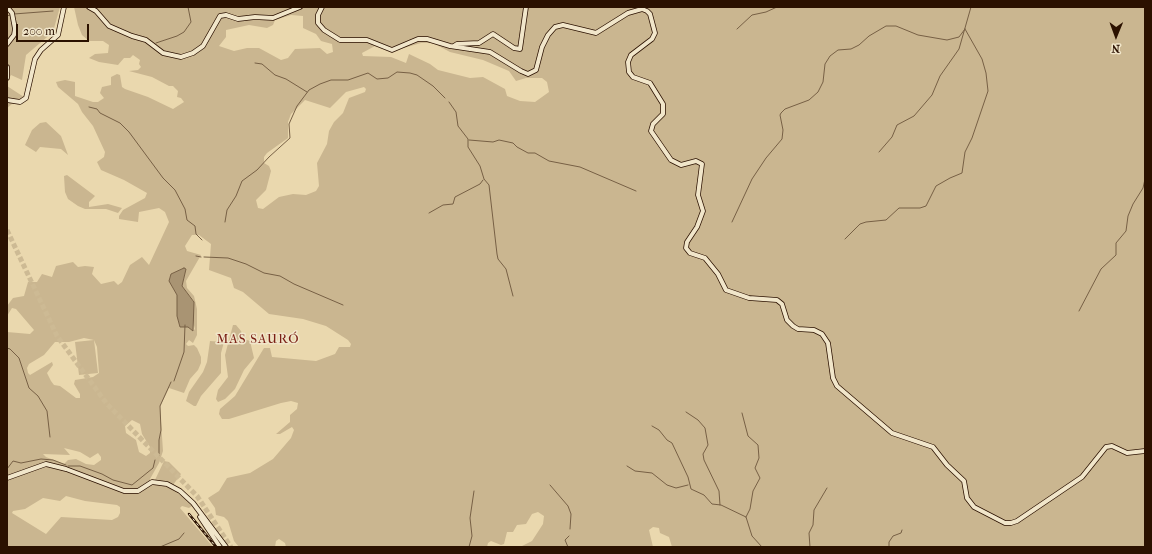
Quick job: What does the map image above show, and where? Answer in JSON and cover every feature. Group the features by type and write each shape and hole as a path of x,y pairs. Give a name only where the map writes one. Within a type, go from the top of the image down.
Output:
{"main road":[{"path":"7,7 12,13 15,29 14,35 7,44"},
{"path":"7,100 20,102 26,98 35,59 58,35 64,7"},
{"path":"89,7 96,11 109,26 132,36 146,40 160,52 182,57 194,53 203,46 210,36 216,20 222,15 238,19 255,17 273,18 300,7"},
{"path":"322,7 318,15 318,23 334,37 340,40 368,40 392,50 422,39 490,52 522,72 530,74 536,70 544,41 555,27 563,25 596,33 628,13 642,9 647,11 651,18 655,33 652,39 631,55 628,62 629,72 633,76 650,84 663,104 663,114 653,124 651,131 671,160 682,165 698,161 703,166 698,193 703,211 697,227 687,242 687,250 692,254 704,258 716,271 728,292 749,298 777,300 782,304 791,325 798,328 811,329 822,334 828,343 833,378 838,387 892,433 933,447 951,470 964,481 967,498 974,507 981,512 1010,524 1021,519 1084,476 1106,447 1112,446 1126,453 1145,451"},
{"path":"453,46 457,44 479,43 493,34 514,48 520,49 526,7"},
{"path":"7,67 7,78"},
{"path":"7,478 46,464 66,469 124,492 138,491 152,482 166,484 180,491 193,504 226,547"},
{"path":"201,515 204,524 220,547"}],"shaded area":[{"path":"7,7 60,7 53,32 26,55 22,80 11,75 7,82"},
{"path":"74,7 1145,7 1145,547 672,547 669,537 660,533 659,528 653,527 649,530 653,547 520,547 532,541 543,524 544,516 538,512 532,514 526,524 517,525 513,532 507,532 504,544 501,545 491,541 488,543 487,547 286,547 285,543 279,539 276,541 275,547 239,547 234,541 228,521 224,517 216,515 215,508 208,498 219,491 227,478 250,473 273,459 291,438 294,430 292,427 280,434 276,434 290,422 290,415 297,409 298,403 291,401 281,403 229,419 222,419 219,414 220,409 235,396 264,348 270,348 272,357 316,361 335,354 339,347 350,347 351,344 348,340 326,326 303,319 269,314 243,292 234,288 231,278 209,270 211,244 199,235 192,235 185,246 187,251 201,255 186,281 187,288 194,296 197,309 197,335 193,343 189,340 186,344 188,346 194,345 197,348 201,357 201,363 198,370 190,379 184,393 169,388 160,407 163,451 150,481 170,488 189,501 192,506 189,508 182,506 180,508 213,547 7,547 7,332 30,334 34,330 16,309 12,308 7,316 7,306 13,298 24,296 28,282 37,282 42,274 52,277 56,266 73,262 78,267 94,267 92,274 101,284 114,281 118,285 122,282 130,265 142,257 149,265 169,222 165,212 159,208 139,212 138,222 119,219 119,216 123,210 145,198 147,193 124,180 101,170 97,162 104,157 105,152 93,126 82,112 78,104 58,87 56,82 65,80 75,82 75,96 93,102 98,102 104,98 100,93 102,87 111,85 111,77 117,74 120,75 122,87 125,89 148,97 173,109 184,102 181,98 177,97 178,91 173,86 169,86 152,77 129,71 138,70 141,67 139,64 140,60 133,55 130,58 124,58 118,65 99,62 89,58 95,54 108,53 109,45 103,41 89,41 82,35","holes":["291,15 303,16 303,28 316,34 321,41 332,44 333,52 327,54 320,48 295,49 288,58 281,60 259,48 247,48 234,51 219,46 226,37 226,30 249,25 267,28 273,25 275,20","421,43 433,43 450,52 483,60 509,71 516,81 526,78 542,78 547,82 549,92 535,102 520,101 507,96 505,89 483,77 470,78 438,70 430,64 409,54 406,63 391,57 363,56 362,53 375,46 393,51","364,87 366,89 365,92 349,98 343,113 334,122 329,131 327,144 317,163 319,186 316,191 306,195 293,194 279,197 263,209 258,208 256,200 266,190 271,171 269,166 264,163 264,157 267,153 288,138 288,122 291,114 305,100 330,108 346,92","185,268 186,269 182,286 194,301 192,318 195,329 193,331 188,327 180,327 177,315 177,295 169,280 171,274","84,338 94,340 97,347 99,373 93,377 75,380 74,384 80,394 80,398 76,398 60,386 54,385 47,373 53,365 52,362 30,375 28,373 27,368 29,364 44,355 55,342 69,342","132,420 140,424 142,434 150,447 150,453 146,456 139,452 136,440 126,433 125,426","64,448 80,452 90,458 98,453 101,460 94,465 86,464 76,459 68,460 64,464 46,457 43,454 70,455","66,496 85,501 117,505 120,507 120,513 118,517 112,520 61,517 46,534 12,513 13,511 25,509 43,498 60,501"]},
{"path":"7,86 24,97 19,104 12,104 7,108"},
{"path":"46,122 61,136 68,155 61,149 40,147 36,152 25,145 32,130 40,123"},
{"path":"67,175 95,196 89,202 89,207 108,204 122,208 118,213 106,209 85,209 78,206 68,199 65,192 64,176"},
{"path":"184,268 186,269 182,286 194,302 193,331 188,327 180,327 177,316 177,295 169,281 171,274"},
{"path":"233,325 236,325 241,331 244,339 250,341 254,358 244,370 235,389 225,399 218,402 216,399 218,390 228,377 225,355"},
{"path":"94,340 98,373 79,375 75,342"},
{"path":"210,341 224,342 221,353 221,373 201,396 196,406 194,406 186,401 189,392 203,372 207,362"},
{"path":"164,461 169,462 181,474 173,485 155,480"}],"waterway":[{"path":"156,43 184,32 191,22 188,7"},
{"path":"737,29 752,15 766,12 777,7"},
{"path":"879,152 892,137 897,125 914,116 932,95 940,76 959,49 971,7"},
{"path":"14,14 53,11"},
{"path":"732,222 752,179 766,158 782,139 783,130 780,115 781,113 785,109 809,100 818,92 823,82 825,64 830,56 838,50 851,49 859,45 869,36 886,26 896,26 918,35 947,40 959,37 965,29"},
{"path":"845,239 860,224 886,220 899,208 920,208 926,206 936,186 962,173 965,152 972,138 988,91 986,73 982,59 965,29"},
{"path":"255,63 262,64 275,75 286,79 307,92"},
{"path":"225,222 227,210 236,196 242,181 257,170 290,138 289,124 297,106 309,90 331,80 348,80 368,73 377,79 388,78 397,72 417,75 433,86 445,98"},
{"path":"449,102 456,112 458,126 468,139 468,147 480,166 484,179 489,185 498,259 506,269 513,296"},
{"path":"89,107 97,109 100,113 120,123 129,132 163,178 175,190 185,209 187,220 195,226 196,234 202,240"},
{"path":"469,140 493,142 499,140 513,143 528,153 535,153 549,161 580,167 636,191"},
{"path":"1079,311 1101,269 1116,255 1116,243 1126,231 1128,216 1133,204 1143,188 1145,179"},
{"path":"429,213 443,205 453,204 455,197 480,184 483,180"},
{"path":"196,256 201,257"},
{"path":"204,257 228,258 246,264 264,273 280,276 294,284 343,305"},
{"path":"174,381 184,352 185,325"},
{"path":"7,348 19,358 29,388 38,396 47,411 50,437"},
{"path":"159,455 161,430 160,406 171,382"},
{"path":"686,412 698,420 705,428 708,445 703,454 704,460 719,491 720,505"},
{"path":"742,413 748,436 758,445 759,458 755,468 760,478 753,491 750,509 746,517"},
{"path":"652,426 659,430 667,440 672,443 688,477 691,489 704,495 712,504 721,505 746,517 752,536 762,547"},
{"path":"7,469 13,461 21,463 41,459 53,460 66,465"},
{"path":"68,466 80,466 102,474 113,480 132,485 153,468 155,460"},
{"path":"627,466 635,471 652,473 667,485 676,488 688,485"},
{"path":"550,485 568,506 571,514 570,529"},
{"path":"810,547 809,533 813,525 814,510 827,488"},
{"path":"469,547 472,536 470,518 474,491"},
{"path":"889,547 889,542 893,536 901,533 902,530"},
{"path":"160,547 179,539 184,533"},
{"path":"568,547 565,540 569,536"}],"tunnel":[{"path":"7,230 57,336 107,404 197,496 231,547"}],"railway":[{"path":"189,514 216,547"}],"district":[{"name":"MAS SAURÓ","path":"258,340"}]}
